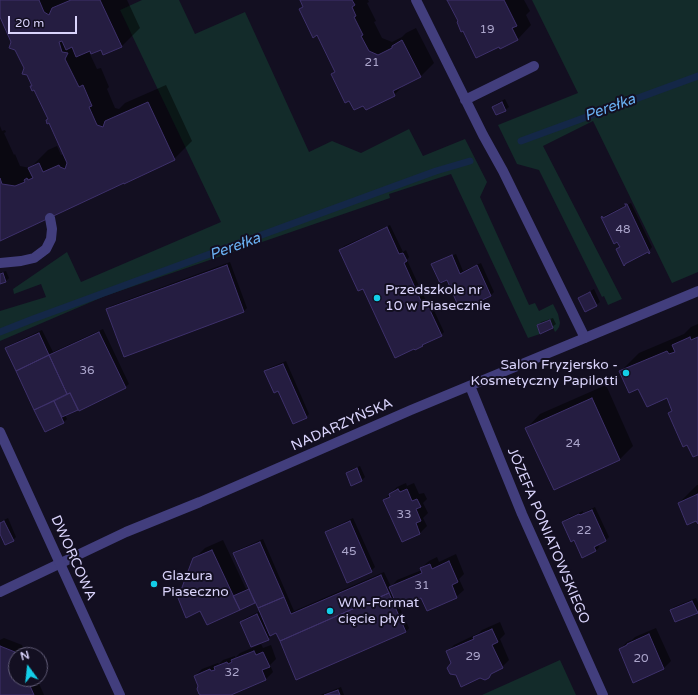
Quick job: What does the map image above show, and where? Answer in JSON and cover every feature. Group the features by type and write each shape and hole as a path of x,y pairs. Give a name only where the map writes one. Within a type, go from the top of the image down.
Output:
{"street":[{"path":"416,0 465,100 503,171 584,338"},
{"path":"465,100 534,66"},
{"path":"0,263 34,258 46,250 51,240 52,229 50,218"},
{"name":"NADARZYŃSKA","path":"0,592 126,532 200,502 411,410 698,291"},
{"name":"JÓZEFA PONIATOWSKIEGO","path":"470,386 524,520 603,695"},
{"name":"DWORCOWA","path":"0,432 120,695"}],"green space":[{"path":"142,0 179,0 195,34 245,12 309,152 332,141 361,153 409,129 423,156 465,139 487,182 480,197 529,305 535,303 539,311 553,304 558,314 560,323 557,330 555,332 550,320 537,325 540,334 528,338 451,174 389,194 390,198 105,296 0,341 0,311 46,297 41,284 14,294 13,289 67,252 81,282 221,222 120,10"},
{"path":"532,0 698,0 698,272 672,283 593,121 543,146 622,299 608,305 604,296 602,297 539,170 517,164 498,125 578,93"},
{"path":"560,660 576,695 482,695"}],"building":[{"path":"0,0 39,0 44,12 49,15 52,8 71,0 100,0 122,47 103,55 101,50 91,54 90,51 76,57 72,47 66,50 62,41 59,42 62,52 68,53 65,59 79,87 83,85 92,106 89,107 97,125 103,127 105,121 148,102 175,160 0,241 0,178 2,184 15,186 25,182 24,180 27,178 28,180 33,178 28,168 39,163 43,172 59,165 65,169 67,163 49,123 47,124 46,120 48,119 34,90 32,91 30,86 32,86 27,75 22,74 24,68 15,50 9,48 11,42 0,17"},
{"path":"300,0 352,0 355,5 352,7 356,16 354,17 363,35 361,36 369,51 378,55 392,48 392,46 402,40 421,77 393,91 395,96 366,110 363,106 354,110 349,101 345,103 331,74 335,72 317,35 313,38 299,9 303,7"},
{"path":"447,0 504,0 517,26 512,28 518,40 476,58 463,31 461,32 457,22 458,21"},
{"path":"502,102 506,111 496,115 492,107"},
{"path":"625,204 627,204 650,253 649,254 648,252 625,264 624,266 616,249 620,247 617,242 614,244 601,217 602,216 603,218 626,206"},
{"path":"387,227 399,254 403,253 407,261 404,263 424,308 428,306 442,336 422,345 423,346 415,350 414,349 395,358 363,289 358,291 339,250"},
{"path":"452,255 460,274 477,265 491,296 460,310 447,280 440,283 431,264"},
{"path":"227,265 244,312 124,357 106,309"},
{"path":"3,273 6,282 0,284 0,274"},
{"path":"590,292 597,306 585,312 578,298"},
{"path":"550,320 553,328 540,334 537,325"},
{"path":"99,332 126,388 79,411 70,393 67,394 49,355"},
{"path":"39,333 49,355 16,371 5,348"},
{"path":"690,337 691,340 698,337 698,455 693,457 687,445 683,447 668,413 672,411 667,398 647,407 638,389 629,393 619,371 667,351 669,354 675,352 672,345"},
{"path":"49,355 67,394 34,410 16,371"},
{"path":"283,364 307,418 293,424 278,391 274,393 264,371"},
{"path":"70,393 78,410 62,417 54,401"},
{"path":"592,398 620,460 554,490 525,428"},
{"path":"54,401 64,423 45,432 34,410"},
{"path":"357,468 362,481 351,486 346,473"},
{"path":"398,489 400,492 407,489 412,501 417,499 421,507 416,509 421,521 416,523 420,534 402,542 383,500 390,497 389,494"},
{"path":"698,494 698,524 696,521 687,525 678,503"},
{"path":"592,510 606,541 594,547 596,551 582,558 574,540 571,542 562,522"},
{"path":"4,521 14,541 5,545 0,534 0,523"},
{"path":"350,521 372,572 347,583 325,532"},
{"path":"260,542 284,597 258,608 233,553"},
{"path":"212,550 240,610 207,625 200,611 186,618 178,598 193,558"},
{"path":"449,561 458,582 452,585 457,598 427,611 421,598 398,608 389,587 422,573 420,568 430,564 432,569"},
{"path":"381,575 389,593 280,641 276,633 270,636 258,608 284,597 291,614"},
{"path":"249,589 255,603 240,610 233,596"},
{"path":"389,593 406,632 296,680 280,641"},
{"path":"692,601 698,613 675,622 670,610"},
{"path":"257,614 269,640 251,647 240,622"},
{"path":"492,629 498,642 492,645 503,668 491,674 489,678 485,680 480,678 461,687 456,675 450,674 447,668 451,663 446,651 474,639 473,637"},
{"path":"649,634 664,669 633,683 619,649"},
{"path":"0,646 8,649 8,687 30,687 34,695 0,695"},
{"path":"254,651 256,655 263,652 270,667 262,670 266,680 231,695 199,694 194,676 210,669 211,671 215,670 214,667 227,662 228,664 232,662 231,660"},
{"path":"338,690 340,695 324,695"}],"waterway":[{"name":"Perełka","path":"521,141 698,76"},
{"name":"Perełka","path":"0,332 436,171 470,161"}],"place":[{"name":"Przedszkole nr 10 w Piasecznie","path":"377,298"},
{"name":"Salon Fryzjersko - Kosmetyczny Papilotti","path":"626,373"},
{"name":"Glazura Piaseczno","path":"154,584"},
{"name":"WM-Format cięcie płyt","path":"330,611"}]}
